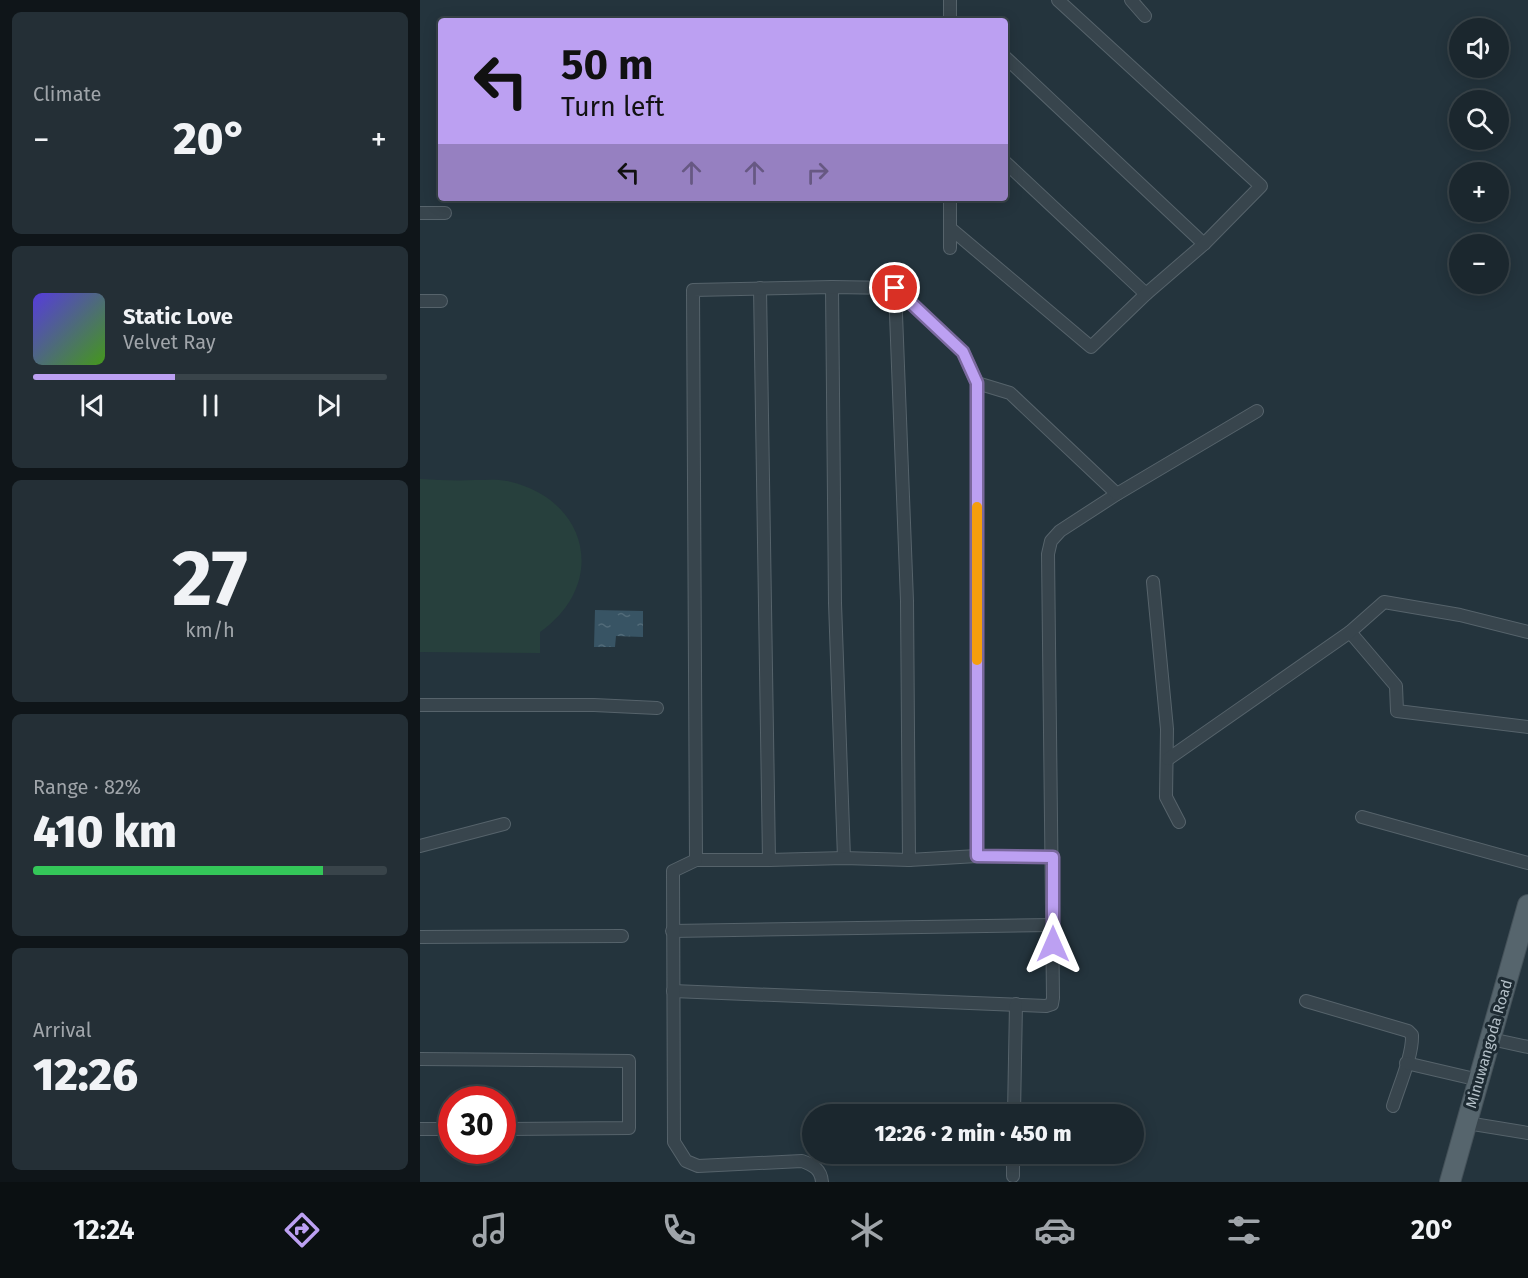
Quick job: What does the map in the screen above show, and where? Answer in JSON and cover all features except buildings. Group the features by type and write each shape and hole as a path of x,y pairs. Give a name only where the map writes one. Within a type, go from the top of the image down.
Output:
{"main road":[{"name":"Minuwangoda Road","path":"1450,1182 1528,905"}],"street":[{"path":"950,0 950,18"},
{"path":"950,228 1091,347 1146,294 1204,244 1261,186 1058,0"},
{"path":"1131,0 1145,16"},
{"path":"1008,60 1204,244"},
{"path":"1008,165 1146,294"},
{"path":"950,201 950,248"},
{"path":"420,213 445,213"},
{"path":"832,287 835,603 844,858"},
{"path":"760,288 769,860"},
{"path":"696,860 693,290 760,288 895,288 963,352 977,383 977,856"},
{"path":"895,288 907,601 909,860"},
{"path":"420,301 441,301"},
{"path":"977,383 1010,393 1117,494"},
{"path":"673,991 1046,1006 1052,1004 1053,857 1048,554 1051,542 1060,531 1117,494 1257,411"},
{"path":"1153,582 1167,729 1166,797 1179,822"},
{"path":"1168,759 1350,632 1384,602 1460,615 1528,632"},
{"path":"1350,632 1396,686 1397,711 1528,727"},
{"path":"420,705 594,705 657,708"},
{"path":"1362,817 1528,863"},
{"path":"420,846 504,824"},
{"path":"822,1182 815,1166 802,1161 698,1166 686,1161 678,1151 674,1142 673,871 696,860 1053,857"},
{"path":"672,931 1053,925"},
{"path":"420,938 622,936"},
{"path":"1306,1001 1408,1031 1412,1035 1393,1106"},
{"path":"1014,1104 1016,1004"},
{"path":"1491,1039 1528,1047"},
{"path":"420,1059 628,1060 629,1128 516,1129"},
{"path":"1406,1063 1479,1080"},
{"path":"1467,1123 1528,1133"},
{"path":"420,1130 438,1129"},
{"path":"1013,1164 1013,1176"}],"green space":[{"path":"420,479 507,481 535,490 556,505 571,523 580,545 581,567 575,590 562,612 540,632 540,653 420,652"}],"water":[{"path":"595,610 643,611 643,637 616,636 615,647 594,647"}],"slow traffic":[{"path":"977,507 977,660"}],"route":[{"path":"895,288 963,352 977,383 977,856 1053,857 1053,944"}]}
